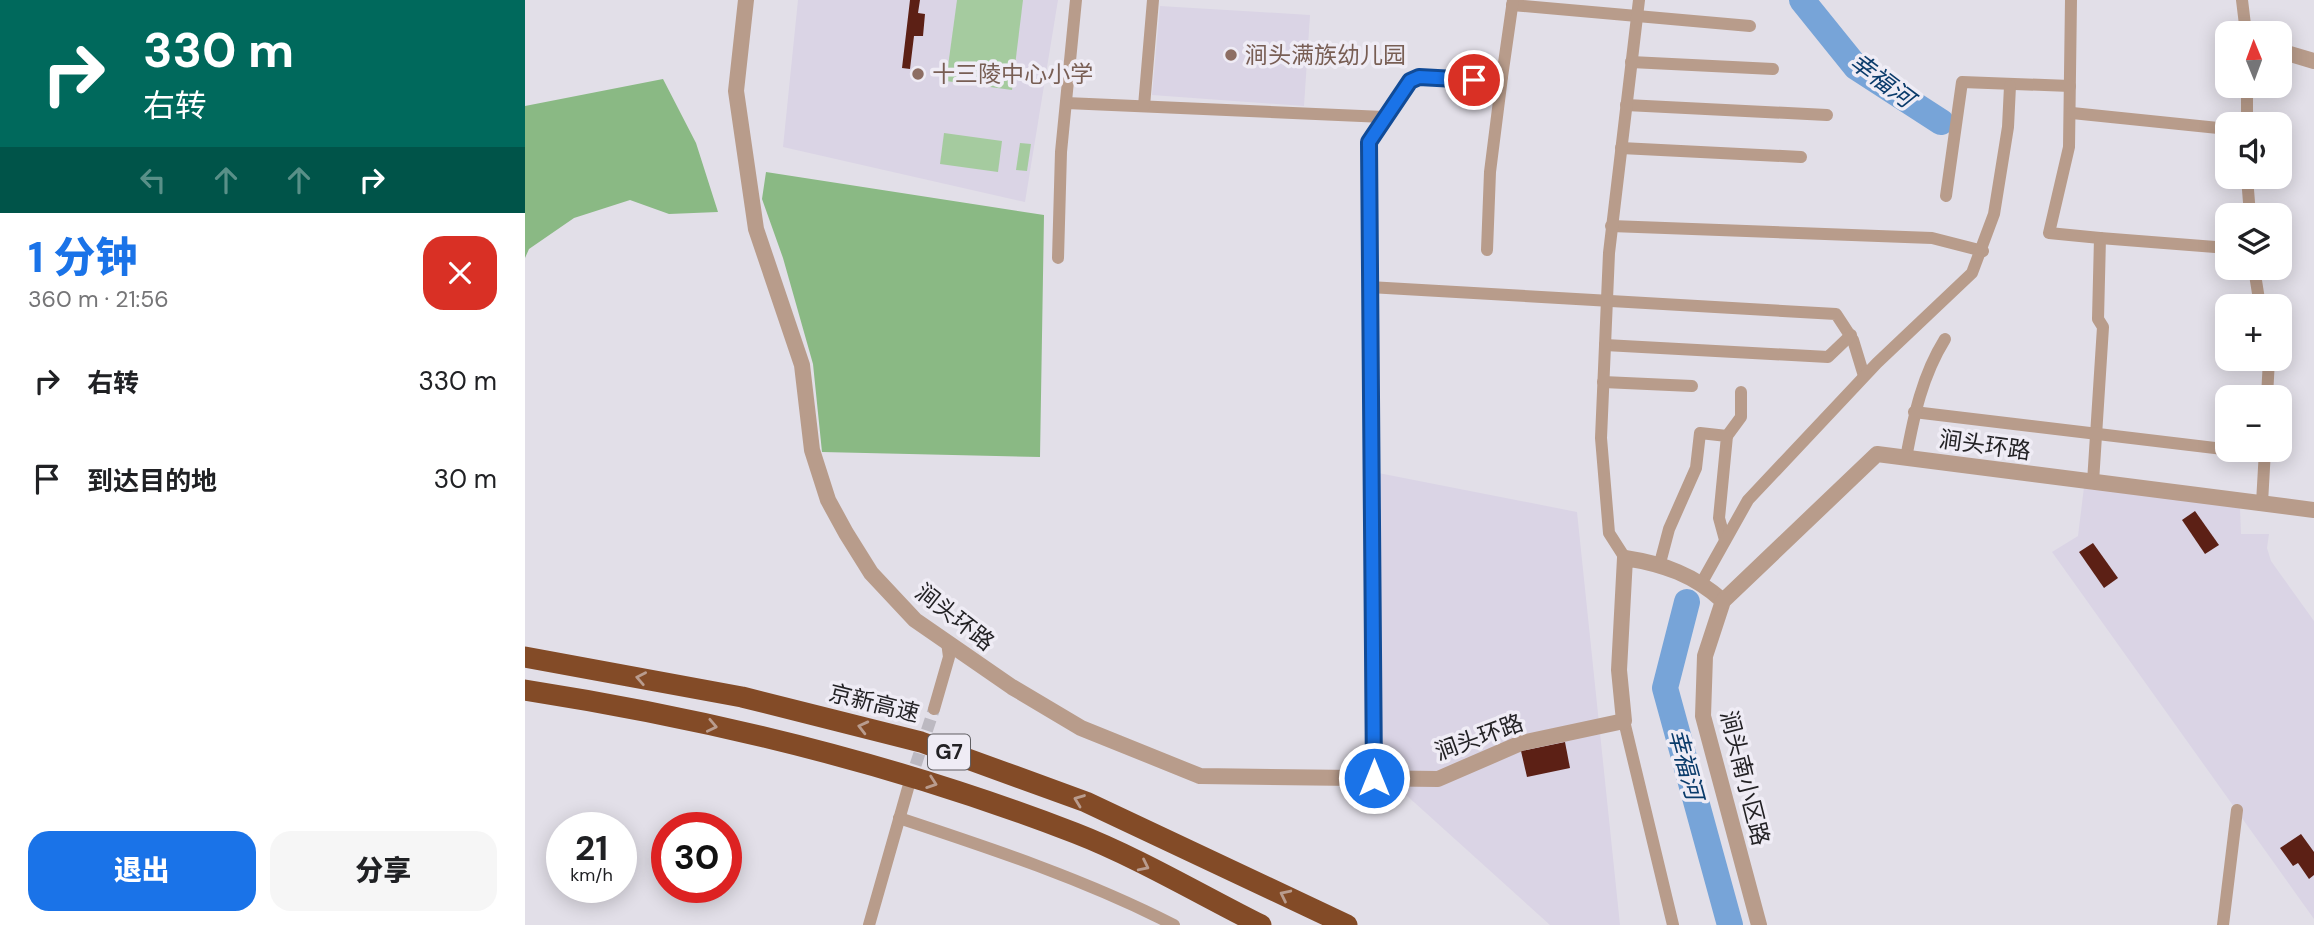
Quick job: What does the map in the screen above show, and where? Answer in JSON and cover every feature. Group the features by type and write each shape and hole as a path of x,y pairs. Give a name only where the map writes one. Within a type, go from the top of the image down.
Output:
{"highway":[{"name":"京新高速","path":"525,657 742,697 921,741 1086,802 1347,925"},
{"name":"G7","path":"525,690 737,731 915,777 1077,834 1261,925"}],"street":[{"name":"涧头环路","path":"746,0 736,91 755,229 802,365 811,450 828,500 871,573 915,620 1012,687 1081,728 1200,776 1438,779 1521,743 1624,721"},
{"path":"1058,258 1066,103 1076,0"},
{"path":"1144,106 1153,0"},
{"path":"1639,0 1611,226 1601,438 1609,533 1625,558 1619,670 1624,721 1673,925"},
{"path":"2071,0 2072,113 2069,147 2049,233 2215,246"},
{"path":"2242,0 2245,21"},
{"path":"1487,250 1490,172 1513,2 1637,18 1750,26"},
{"path":"2293,55 2314,61"},
{"path":"1631,62 1773,69"},
{"path":"1374,778 1369,142 1404,86 1419,77 1491,82 1502,77"},
{"path":"1946,196 1962,82 2010,86 2070,86"},
{"path":"1702,582 1748,500 1864,376 1972,274 1983,251 1994,214 2008,127 2010,86"},
{"path":"1066,103 1384,117"},
{"path":"1626,106 1827,115"},
{"path":"2072,113 2215,128"},
{"path":"1621,148 1801,157"},
{"path":"1611,226 1932,238 1983,251"},
{"path":"2093,482 2103,327 2098,319 2100,238"},
{"path":"1369,287 1836,314 1851,335 1864,376"},
{"path":"1605,345 1828,357 1851,335"},
{"path":"1906,458 1928,366 1945,339"},
{"path":"1604,382 1692,386"},
{"path":"1725,540 1719,518 1727,436 1741,417 1741,392"},
{"path":"1915,412 2215,447"},
{"path":"1660,563 1669,529 1696,468 1700,433 1727,436"},
{"name":"涧头环路","path":"1723,601 1877,454 2314,510"},
{"path":"2262,503 2264,462"},
{"path":"1625,558 1660,563 1702,582 1723,601"},
{"name":"涧头南小区路","path":"1723,601 1705,656 1703,716 1759,925"},
{"path":"934,709 949,657 947,642"},
{"path":"869,925 908,788"},
{"path":"2223,925 2237,810"},
{"path":"899,818 984,846 1125,900 1174,925"}],"shaded area":[{"name":"十三陵中心小学","path":"798,0 1058,0 1025,202 783,147"},
{"name":"涧头满族幼儿园","path":"1160,6 1310,15 1304,106 1152,95"},
{"path":"1363,470 1577,512 1620,925 1550,925 1374,766"},
{"path":"2084,487 2240,508 2241,534 2269,534 2267,548 2271,561 2314,621 2314,919 2052,552 2078,536"}],"green space":[{"path":"957,0 1023,0 1012,90 946,81"},
{"path":"663,79 696,143 718,212 669,214 630,200 574,218 529,249 525,258 525,106"},
{"path":"944,133 1002,141 998,172 940,164"},
{"path":"1020,143 1031,144 1027,171 1016,170"},
{"path":"766,172 1044,215 1040,457 822,452 813,364 783,258 762,199"}],"building":[{"path":"910,0 920,0 918,13 925,14 923,36 914,36 910,69 902,68"},
{"path":"2195,511 2219,545 2205,554 2182,520"},
{"path":"2093,543 2118,578 2104,588 2079,552"},
{"path":"1565,742 1570,768 1527,777 1521,751"},
{"path":"2301,834 2314,852 2314,875 2309,879 2298,863 2293,866 2280,848"}],"waterway":[{"name":"幸福河","path":"1802,0 1856,67 1941,122"},
{"name":"幸福河","path":"1687,602 1665,688 1730,925"}],"tunnel":[{"path":"910,782 934,709"}],"place":[{"name":"涧头满族幼儿园","path":"1231,55"},
{"name":"十三陵中心小学","path":"918,74"}],"route":[{"path":"1374,778 1369,142 1404,86 1410,81 1419,77 1474,80"}]}
